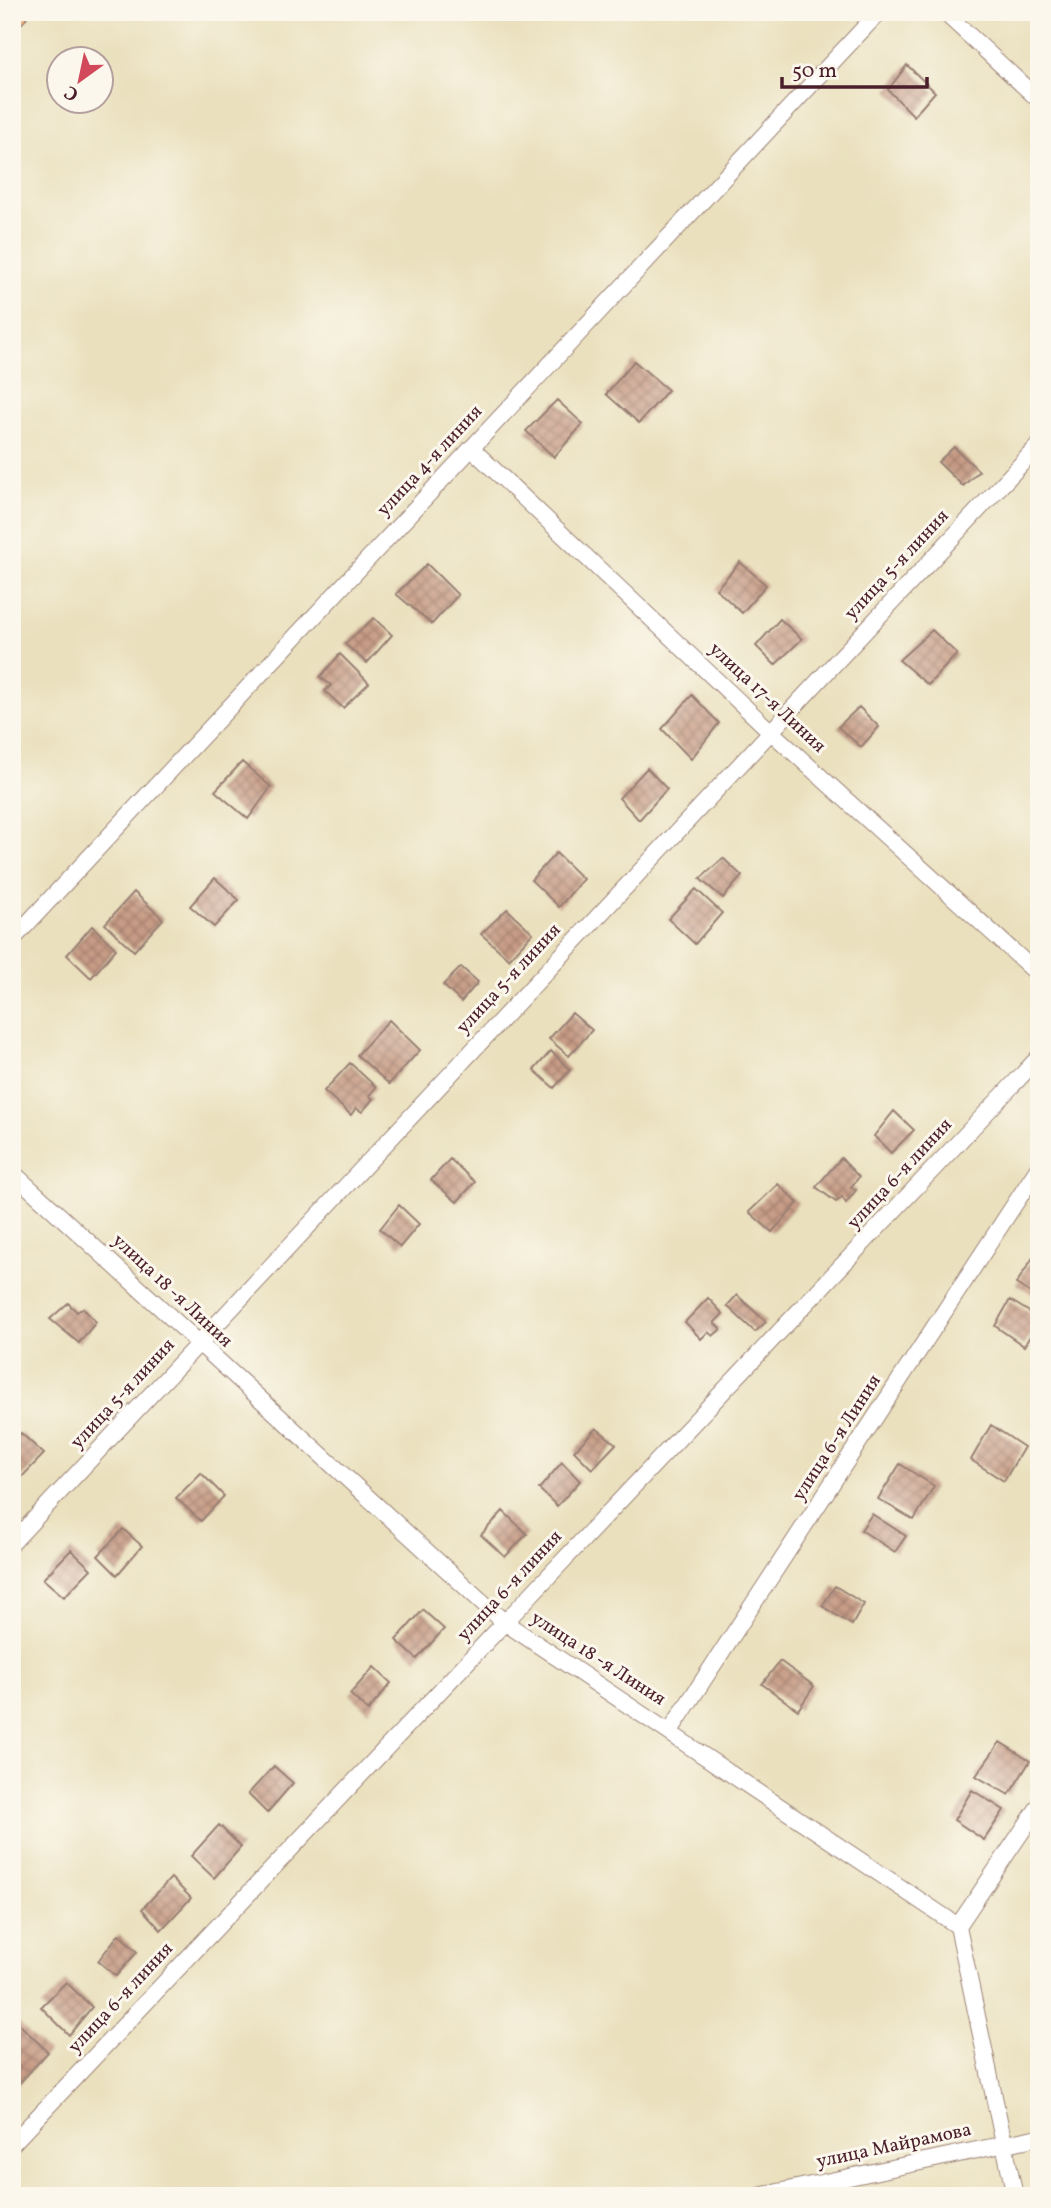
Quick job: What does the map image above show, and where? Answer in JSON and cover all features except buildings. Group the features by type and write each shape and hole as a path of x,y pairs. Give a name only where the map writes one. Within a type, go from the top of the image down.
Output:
{"street":[{"name":"улица 4-я линия","path":"12,940 879,12"},
{"path":"944,12 1039,100"},
{"name":"улица 5-я линия","path":"12,1543 769,730 1039,445"},
{"name":"улица 17-я Линия","path":"471,448 769,730 1039,975"},
{"name":"улица 6-я линия","path":"12,2144 1039,1057"},
{"name":"улица 6-я Линия","path":"670,1731 1039,1167"},
{"name":"улица 18 -я Линия","path":"12,1172 504,1622 958,1926"},
{"path":"1016,2196 958,1926 1039,1806"},
{"name":"улица Майрамова","path":"759,2196 1039,2137"}]}
